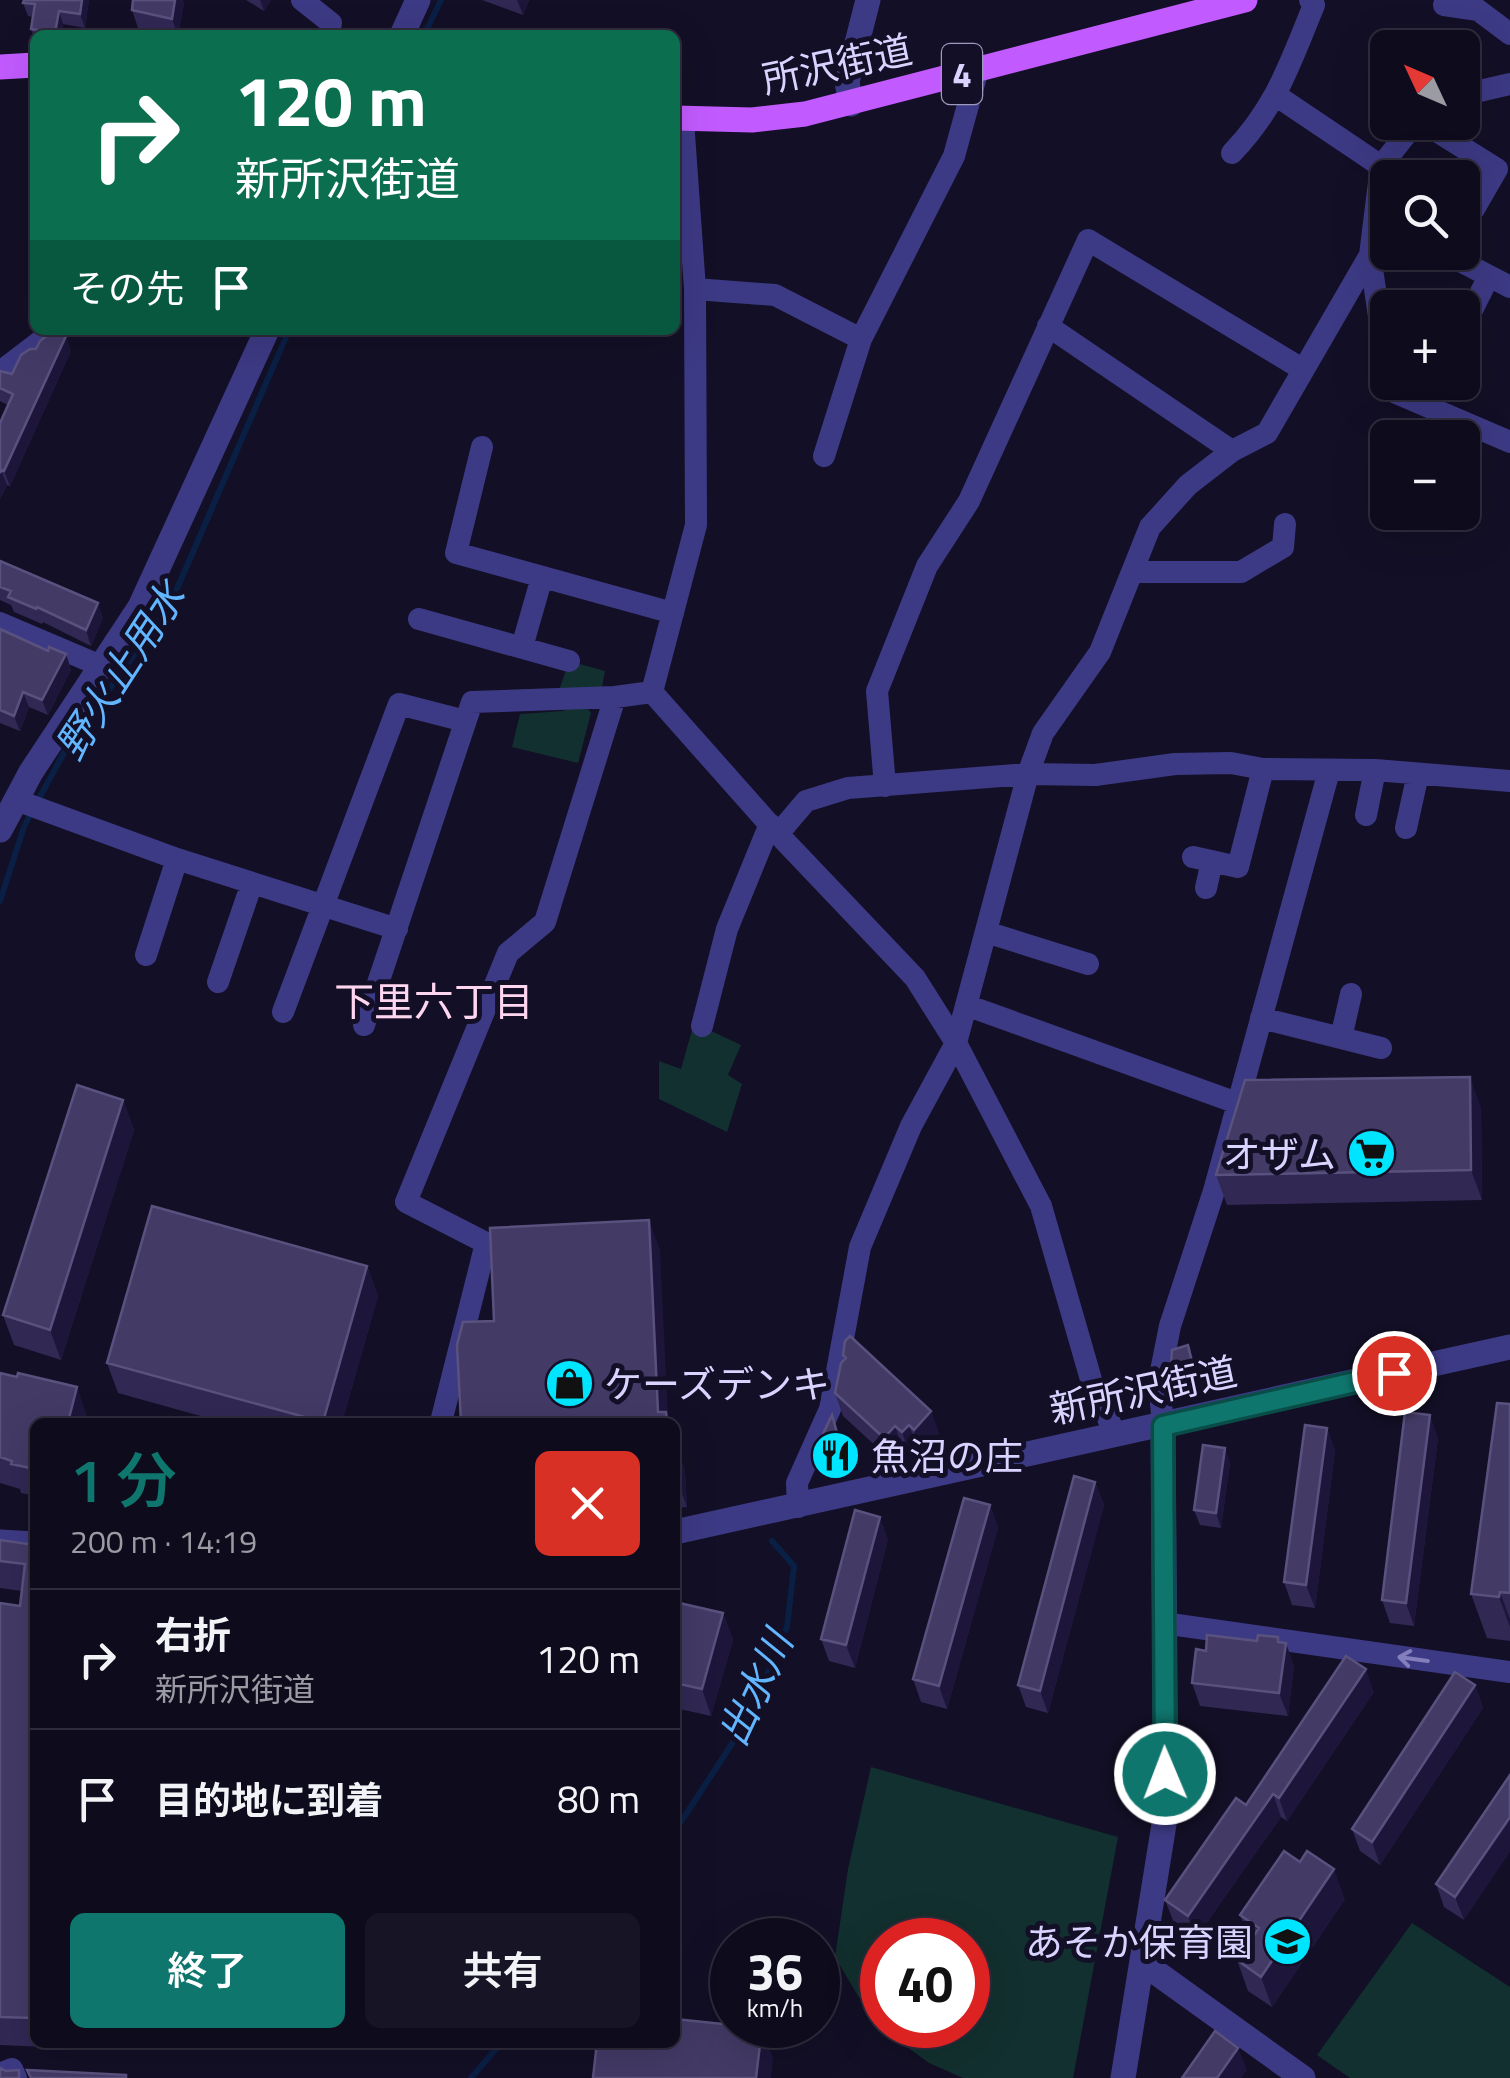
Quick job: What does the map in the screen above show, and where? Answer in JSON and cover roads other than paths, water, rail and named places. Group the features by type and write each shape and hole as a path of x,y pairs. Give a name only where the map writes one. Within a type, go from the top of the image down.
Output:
{"main road":[{"name":"所沢街道","path":"680,119 752,120 806,114 1245,0"},
{"path":"0,66 30,66"}],"street":[{"path":"302,0 331,23 330,30"},
{"path":"404,30 418,0"},
{"path":"851,104 847,82 868,0"},
{"path":"1232,153 1258,126 1276,96 1314,4 1310,0"},
{"path":"1444,5 1478,10 1510,34"},
{"path":"824,456 861,339 954,156 978,69"},
{"path":"1480,91 1510,84"},
{"path":"1276,96 1372,160"},
{"path":"652,692 696,525 695,289 680,130"},
{"path":"1386,160 1403,140"},
{"path":"1449,140 1497,169 1480,199"},
{"path":"885,786 877,691 928,566 969,501 1088,240 1302,369"},
{"path":"798,1507 797,1483 830,1409 860,1247 911,1126 956,1043 1028,774 1043,732 1100,652 1150,527 1188,485 1232,451 1267,433 1370,255"},
{"path":"1478,270 1500,282 1480,307"},
{"path":"695,289 774,295 861,339"},
{"path":"1048,326 1232,451"},
{"path":"0,372 48,335"},
{"path":"0,830 30,805 101,666 140,607 265,335"},
{"path":"1412,400 1510,442"},
{"path":"482,447 456,554 673,613"},
{"path":"1134,572 1241,572 1284,547 1285,524"},
{"path":"522,647 542,577"},
{"path":"418,619 568,662"},
{"path":"0,623 101,666"},
{"path":"364,1025 472,702 652,692"},
{"path":"652,692 915,978 956,1043 1042,1206 1092,1383 1115,1434"},
{"path":"441,1418 486,1242 406,1202 508,953 545,922 614,697"},
{"path":"283,1012 399,704 465,722"},
{"path":"702,1026 727,929 774,829 806,801 848,788 1028,774 1096,775 1175,764 1231,763 1264,769 1375,770 1510,781"},
{"path":"1206,888 1203,859 1238,867 1264,769"},
{"path":"1366,815 1375,770"},
{"path":"1123,2078 1166,1812 1163,1426 1159,1381 1170,1326 1214,1191 1329,772"},
{"path":"1406,828 1418,774"},
{"path":"30,805 177,860 397,929"},
{"path":"146,954 177,860"},
{"path":"218,982 252,883"},
{"path":"986,932 1088,964"},
{"path":"1341,1038 1351,994"},
{"path":"966,1006 1237,1104"},
{"path":"1261,1018 1381,1048"},
{"name":"新所沢街道","path":"680,1531 1510,1347"},
{"path":"0,1542 30,1544"},
{"path":"1162,1623 1510,1672"},
{"path":"1143,1963 1303,2078"},
{"path":"0,2074 12,2070 16,2078"}],"waterway":[{"name":"野火止用水","path":"426,30 441,0"},
{"name":"野火止用水","path":"37,802 65,751 170,605 287,335"},
{"name":"野火止用水","path":"0,901 31,813"},
{"name":"出水川","path":"680,1823 750,1716 787,1627 794,1566 772,1541"},
{"name":"出水川","path":"471,2078 497,2048"}],"place":[{"name":"オザム","path":"1371,1154"},
{"name":"ケーズデンキ","path":"569,1384"},
{"name":"魚沼の庄","path":"836,1456"},
{"name":"あそか保育園","path":"1288,1942"}],"district":[{"name":"下里六丁目","path":"434,1001"}]}
